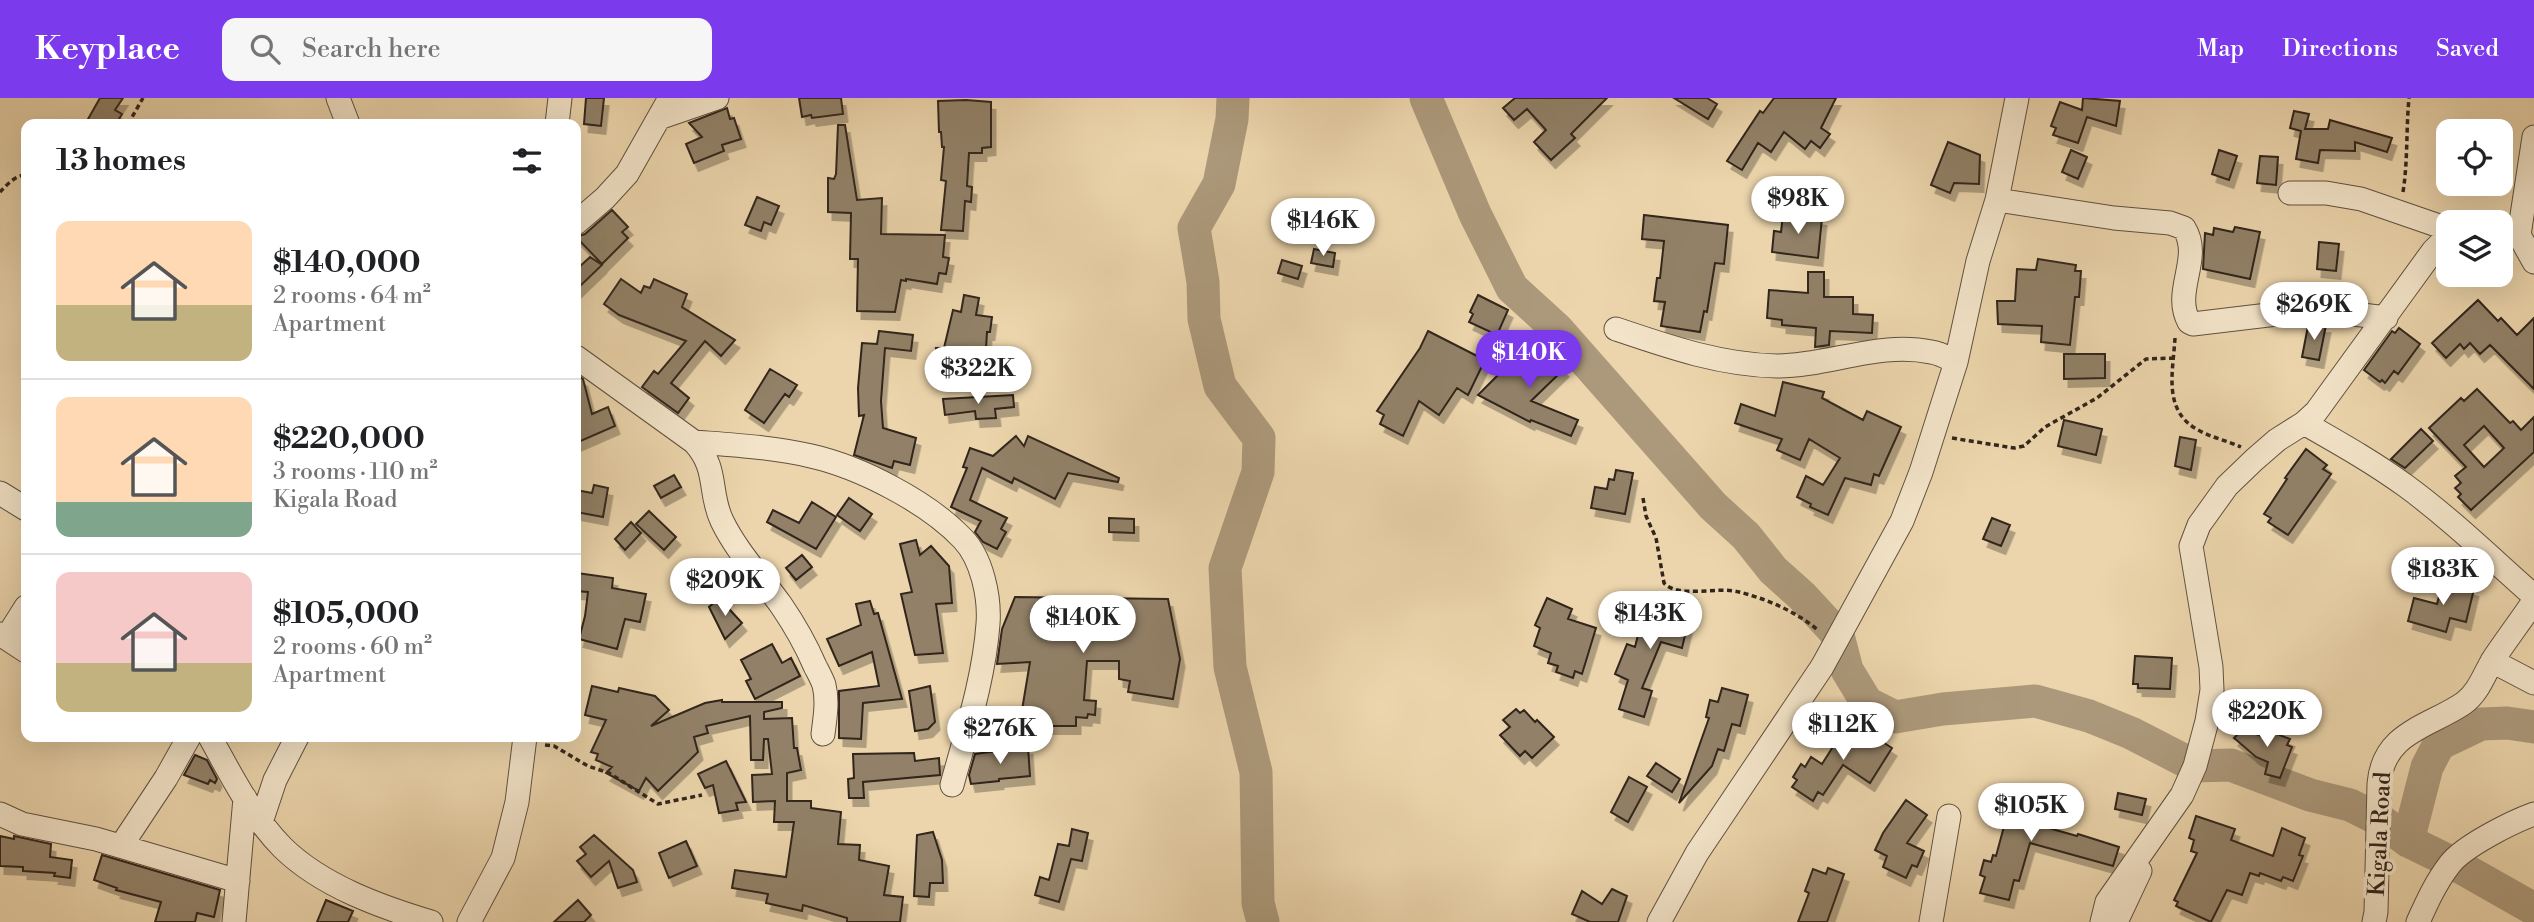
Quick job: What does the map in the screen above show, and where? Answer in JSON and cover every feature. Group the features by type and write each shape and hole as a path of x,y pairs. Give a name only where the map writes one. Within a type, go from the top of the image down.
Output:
{"street":[{"path":"338,98 346,119"},
{"path":"558,119 560,98"},
{"path":"581,219 627,174 665,108 717,98"},
{"path":"1659,922 1697,853 1822,667 1902,521 1956,362 1978,261 1997,200 2017,98"},
{"path":"2513,222 2534,137"},
{"path":"2290,193 2326,192 2400,211 2436,224"},
{"path":"1997,200 2114,218 2170,223 2184,228 2191,238 2192,249 2182,303 2184,314 2193,324 2285,313 2330,311 2386,318"},
{"path":"2513,238 2534,262"},
{"path":"2116,922 2157,836 2182,795 2195,766 2212,690 2206,626 2192,560 2191,546 2199,526 2227,486 2277,440 2316,412 2436,248"},
{"path":"1616,329 1686,352 1745,364 1780,366 1904,348 1933,352 1956,362"},
{"path":"581,361 694,442 706,454 713,475 716,504 733,541 782,607 808,650 824,686 826,708 823,734"},
{"path":"2304,423 2372,462 2405,485 2436,509 2534,598"},
{"path":"694,442 760,447 813,456 878,480 914,500 964,540 978,563 984,584 988,622 975,700 953,785"},
{"path":"0,493 21,506"},
{"name":"Kigala Road","path":"2374,922 2377,899 2379,784 2385,757 2406,735 2464,703 2476,691 2534,598"},
{"path":"10,643 21,618"},
{"path":"2493,661 2534,683"},
{"path":"121,846 186,742"},
{"path":"213,742 245,798 284,849 332,883 402,913 431,922"},
{"path":"261,822 275,780 294,742"},
{"path":"469,922 503,858 517,802 525,742"},
{"path":"2102,922 2107,902 2182,795"},
{"path":"234,922 245,798"},
{"path":"0,814 22,824 121,846 238,881"},
{"path":"2418,922 2451,862 2513,821 2534,814"},
{"path":"1931,922 1949,816"}],"path":[{"path":"131,119 142,98"},
{"path":"2400,211 2406,173 2409,98"},
{"path":"0,192 21,176"},
{"path":"2184,314 2176,333 2174,358 2173,401 2178,414 2187,424 2202,433 2259,456"},
{"path":"1932,437 2014,448 2024,446 2045,426 2115,385 2146,359 2174,358"},
{"path":"1643,498 1646,516 1656,538 1664,583 1668,587 1689,591 1707,589 1738,592 1789,610 1810,622 1834,644"},
{"path":"535,742 554,746 588,766 609,773 657,804 702,795"}],"building":[{"path":"100,98 123,98 115,110 122,114 119,119 88,119"},
{"path":"586,98 604,98 601,126 584,124"},
{"path":"799,98 841,98 843,114 802,117"},
{"path":"1515,98 1607,98 1571,134 1575,138 1551,160 1534,142 1546,130 1527,109 1514,120 1503,108"},
{"path":"1674,98 1707,98 1717,104 1708,119"},
{"path":"1774,98 1836,98 1821,128 1830,134 1820,148 1811,141 1805,149 1784,132 1771,152 1758,143 1742,170 1727,161 1760,111 1763,113"},
{"path":"2083,98 2120,101 2116,126 2087,117 2078,143 2053,135 2056,128 2051,126 2060,102 2082,110"},
{"path":"938,101 991,102 991,147 982,148 982,153 969,153 967,186 972,187 971,202 965,201 963,231 941,230 946,181 941,180 944,147 939,132"},
{"path":"727,108 730,119 734,118 741,139 722,145 724,151 694,163 686,144 702,137 689,123"},
{"path":"2294,111 2309,114 2305,129 2328,129 2330,120 2392,138 2387,152 2355,142 2355,151 2320,150 2318,163 2296,159 2301,131 2290,128"},
{"path":"838,125 845,125 857,200 882,198 881,234 945,235 943,257 949,258 946,274 939,273 937,284 901,280 895,312 857,311 858,259 850,259 851,213 828,212 828,178 834,179 836,174"},
{"path":"1948,142 1980,155 1979,184 1954,183 1950,193 1931,185"},
{"path":"2071,150 2087,157 2078,179 2062,172"},
{"path":"2219,150 2237,156 2229,180 2212,174"},
{"path":"2260,156 2278,157 2276,185 2257,183"},
{"path":"757,197 779,206 771,225 764,222 761,231 745,225"},
{"path":"612,210 628,227 622,232 628,238 602,264 581,242 581,235"},
{"path":"1783,214 1822,218 1818,258 1772,252 1774,231 1781,232"},
{"path":"1644,215 1728,225 1724,264 1715,263 1707,312 1704,311 1700,332 1661,326 1665,302 1654,301 1657,278 1660,278 1664,241 1642,239"},
{"path":"2235,227 2260,232 2250,279 2203,269 2205,233 2213,235 2214,228 2233,232"},
{"path":"2319,242 2339,244 2336,271 2317,269"},
{"path":"1314,249 1335,253 1333,267 1311,263"},
{"path":"590,257 602,265 581,285 581,265"},
{"path":"2038,259 2076,265 2075,271 2081,271 2079,297 2075,297 2070,345 2041,342 2042,326 1998,324 1997,301 2015,301 2017,269 2036,270"},
{"path":"1282,260 1302,266 1298,279 1278,273"},
{"path":"1808,272 1824,272 1824,297 1853,297 1853,314 1873,315 1872,333 1830,331 1829,345 1815,347 1816,328 1782,325 1782,320 1767,318 1769,290 1808,293"},
{"path":"621,279 641,293 644,286 650,288 654,279 687,294 682,307 735,340 721,356 705,341 671,383 689,398 678,413 642,387 654,371 658,374 686,341 619,315 604,304"},
{"path":"964,295 979,298 976,315 992,317 990,332 987,332 986,349 975,349 975,370 939,369 936,348 944,348 953,310 961,312"},
{"path":"1478,295 1508,310 1497,335 1469,322 1473,314 1470,312"},
{"path":"2478,300 2498,321 2501,318 2517,335 2534,318 2534,389 2490,345 2480,354 2470,343 2464,349 2460,344 2446,358 2432,343"},
{"path":"2326,325 2319,360 2302,357 2308,326"},
{"path":"2399,328 2420,344 2398,374 2394,371 2385,383 2382,380 2380,382 2364,370 2392,331 2395,333"},
{"path":"879,331 913,335 911,351 885,348 881,401 883,428 916,438 910,465 894,461 892,468 854,455 864,415 859,416 858,388 862,343 877,344"},
{"path":"1428,331 1485,360 1468,395 1457,388 1439,415 1419,401 1403,436 1380,424 1384,415 1377,411 1420,348"},
{"path":"1526,347 1534,355 1542,347 1564,369 1531,401 1578,420 1571,436 1531,420 1530,422 1478,395"},
{"path":"2064,354 2105,354 2105,378 2064,379"},
{"path":"770,369 797,385 789,397 785,394 764,423 745,410"},
{"path":"581,378 592,414 608,407 615,426 581,441"},
{"path":"1783,382 1824,392 1822,398 1863,420 1867,411 1901,427 1879,476 1874,474 1871,485 1845,478 1828,515 1810,507 1811,504 1797,497 1806,476 1823,485 1840,458 1809,439 1800,460 1777,450 1782,439 1735,423 1741,404 1775,416"},
{"path":"2477,389 2510,423 2513,421 2521,430 2534,417 2534,452 2471,510 2458,497 2461,494 2455,488 2461,483 2455,476 2466,467 2429,428 2461,398 2464,401","holes":["2484,426 2504,448 2484,467 2464,445"]},
{"path":"1013,395 1014,407 995,409 996,418 976,419 975,411 945,415 943,399"},
{"path":"2064,420 2102,429 2096,455 2058,446"},
{"path":"2421,429 2433,441 2405,468 2391,459"},
{"path":"1016,436 1024,446 1028,436 1119,478 1118,482 1068,473 1055,499 1014,478 1012,483 982,468 970,500 1007,518 1001,529 1006,532 997,549 983,542 975,532 981,521 951,507 967,468 963,467 970,448 993,456"},
{"path":"2180,437 2196,440 2191,470 2175,466"},
{"path":"2306,449 2327,465 2323,469 2331,474 2288,535 2268,522 2271,518 2264,514"},
{"path":"1616,470 1633,473 1625,514 1591,508 1595,487 1607,489 1609,479 1614,480"},
{"path":"674,475 681,487 661,498 654,486"},
{"path":"594,485 608,488 603,517 581,513 581,491 592,493"},
{"path":"849,498 872,514 860,531 837,515"},
{"path":"812,502 836,517 816,549 767,522 773,510 799,523"},
{"path":"649,511 676,537 664,550 636,524"},
{"path":"1109,518 1134,519 1134,533 1109,532"},
{"path":"1992,518 2010,525 2001,546 1983,539"},
{"path":"631,522 641,533 625,550 615,539"},
{"path":"916,540 920,555 931,546 949,566 952,603 936,604 943,653 915,655 901,594 912,592 900,544"},
{"path":"802,555 812,567 796,580 786,568"},
{"path":"581,574 613,578 612,588 646,594 640,622 625,619 617,649 581,640 588,592 581,591"},
{"path":"2443,581 2474,589 2466,622 2450,618 2446,632 2408,621 2414,598 2437,604"},
{"path":"1660,594 1675,599 1673,610 1690,614 1682,648 1661,642 1642,688 1652,691 1644,717 1619,709 1628,680 1615,674 1627,644 1635,647 1642,619 1646,619 1651,600 1658,602"},
{"path":"1015,597 1168,599 1180,659 1173,699 1128,692 1130,681 1119,679 1119,661 1087,661 1084,700 1096,701 1095,715 1088,714 1087,718 1076,717 1076,726 1026,726 1027,738 982,730 986,716 995,718 995,711 1022,710 1030,662 997,664 1002,629"},
{"path":"719,598 742,623 725,639 709,607"},
{"path":"1547,598 1572,609 1568,619 1596,628 1582,674 1575,671 1573,678 1556,672 1558,666 1548,663 1551,653 1534,646 1540,628 1535,625"},
{"path":"870,601 874,614 878,613 902,699 863,703 861,739 839,738 839,691 879,686 872,652 839,666 827,639 861,625 856,604"},
{"path":"772,644 782,663 791,658 800,676 755,699 746,681 751,679 741,660"},
{"path":"2135,656 2172,658 2170,689 2138,688 2138,684 2133,684"},
{"path":"592,686 618,692 619,688 655,696 669,710 651,726 705,703 722,700 782,702 782,708 764,712 764,719 792,718 794,748 797,748 801,770 787,773 787,801 811,801 811,808 841,812 838,844 860,845 859,860 889,866 884,895 903,897 900,922 847,922 847,918 803,905 802,911 766,903 768,894 732,888 735,870 786,877 794,822 774,822 775,801 753,802 752,775 772,774 768,739 764,739 763,760 751,760 750,716 706,726 708,733 694,737 698,752 658,791 646,778 639,791 606,773 612,767 596,760 598,754 591,752 606,720 585,715"},
{"path":"930,686 935,722 928,729 915,731 909,691"},
{"path":"1722,688 1748,695 1740,726 1732,724 1724,751 1718,749 1712,766 1679,803 1709,718 1706,717 1710,700 1718,702"},
{"path":"1516,709 1520,713 1524,710 1554,737 1532,758 1525,751 1520,756 1500,735 1510,727 1503,720"},
{"path":"1853,723 1892,748 1870,783 1843,765 1823,795 1818,792 1813,801 1792,787 1797,780 1793,777 1801,764 1805,767 1811,757 1822,764 1836,742 1839,744"},
{"path":"2243,729 2261,736 2264,729 2290,739 2287,745 2292,747 2280,778 2265,774 2268,762 2256,757 2234,738"},
{"path":"1028,747 1030,776 971,784 969,775 975,754"},
{"path":"914,753 915,761 939,758 940,775 863,782 864,798 849,798 848,779 854,778 853,754"},
{"path":"195,755 207,760 217,779 215,783 210,780 208,784 184,775"},
{"path":"726,761 746,802 736,803 738,810 719,813 713,785 705,788 698,774"},
{"path":"1656,763 1680,779 1672,792 1647,776"},
{"path":"1629,777 1647,787 1628,822 1611,812"},
{"path":"2015,785 2038,793 2031,823 2119,847 2113,866 2030,843 2019,881 2014,880 2009,900 1980,893 1985,877 1980,875 1984,860 1991,862 1993,855 1996,856 2006,819 1996,817 2003,789 2013,791"},
{"path":"2118,793 2146,799 2142,815 2115,809"},
{"path":"1906,800 1927,815 1907,843 1924,851 1917,867 1912,865 1906,878 1883,867 1887,856 1875,850 1883,833"},
{"path":"2196,816 2235,829 2231,840 2273,856 2282,828 2305,838 2299,855 2303,856 2293,881 2283,877 2281,881 2260,873 2259,876 2250,873 2242,895 2227,890 2211,922 2176,906 2178,902 2174,900 2197,853 2191,851 2194,840 2189,838"},
{"path":"1072,829 1088,833 1082,861 1071,859 1059,902 1035,895 1040,877 1049,880 1058,844 1069,846"},
{"path":"933,832 942,860 943,883 930,883 929,897 914,896 917,835"},
{"path":"594,835 633,870 637,882 618,888 609,861 591,877 577,861 586,854 580,847"},
{"path":"0,836 14,839 14,836 51,844 50,857 72,860 70,878 54,876 55,873 23,871 23,867 0,866"},
{"path":"686,841 697,866 669,878 659,853"},
{"path":"102,855 220,890 214,917 197,913 195,922 155,922 161,902 116,890 117,888 94,880"},
{"path":"1828,868 1844,874 1827,922 1798,922 1809,893 1805,891 1813,869 1826,874"},
{"path":"1612,889 1627,896 1618,922 1590,922 1572,914 1582,891 1602,904"},
{"path":"326,900 353,911 348,922 317,922"},
{"path":"578,900 591,915 584,922 554,922"}],"waterway":[{"path":"1233,98 1232,119 1219,184 1194,228 1203,282 1204,319 1220,386 1259,438 1258,472 1225,568 1230,667 1256,772 1258,903 1263,922"},
{"path":"1426,98 1475,214 1512,288 1557,329 1713,506 1746,536 1773,570 1802,596 1838,635 1847,670 1867,703 1895,717 1943,709 2035,701 2089,716 2131,733 2195,766 2231,765 2310,795 2350,805 2380,820 2408,841 2427,767 2439,744 2481,724 2507,723 2534,727"},
{"path":"2408,841 2534,909"}]}
